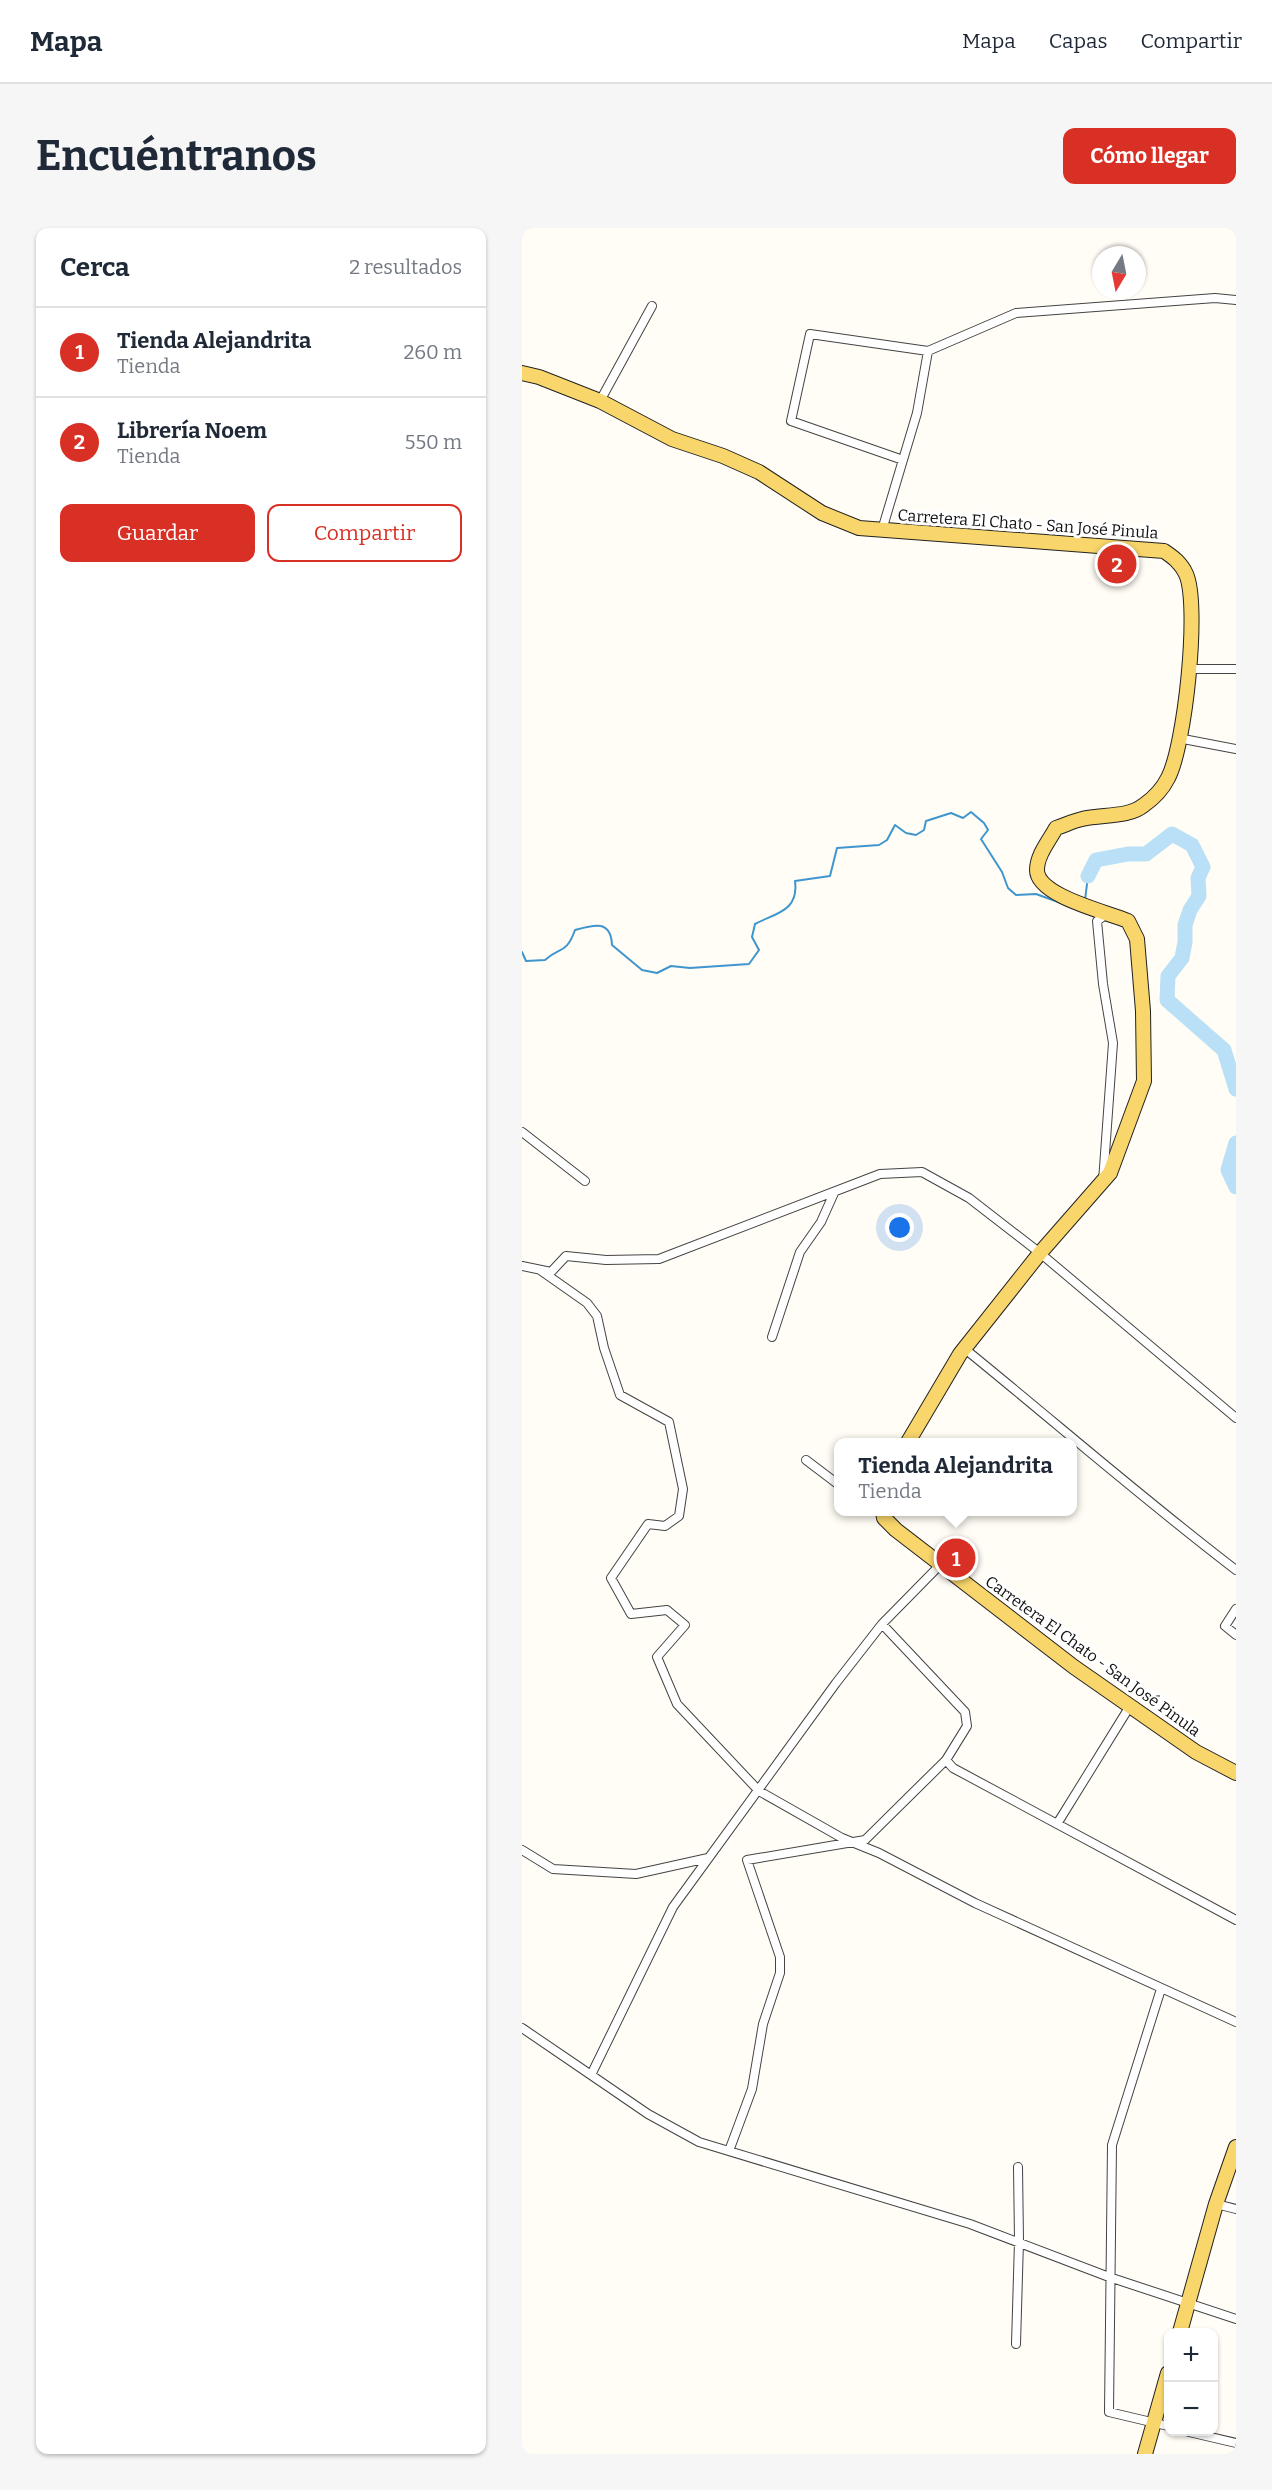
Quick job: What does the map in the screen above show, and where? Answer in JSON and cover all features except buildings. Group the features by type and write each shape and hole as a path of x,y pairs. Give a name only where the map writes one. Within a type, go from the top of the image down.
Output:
{"main road":[{"name":"Carretera El Chato - San José Pinula","path":"522,373 539,377 600,401 672,439 723,456 759,472 837,521 859,528 1060,541 1164,551 1178,561 1186,574 1190,590 1190,669 1169,776 1160,791 1143,807 1128,813 1083,818 1056,828 1039,859 1037,873 1042,884 1055,894 1128,921 1137,939 1143,1011 1144,1082 1110,1173 1040,1253 965,1349 911,1438"},
{"name":"Carretera El Chato - San José Pinula","path":"883,1516 896,1530 1074,1667 1196,1752 1236,1773"},
{"path":"1181,2328 1216,2204 1236,2147"},
{"path":"1145,2454 1165,2382"}],"street":[{"path":"903,460 791,421 810,334 928,351 1016,313 1215,298 1236,300"},
{"path":"600,401 652,306"},
{"path":"882,530 917,413 928,351"},
{"path":"1190,669 1236,669"},
{"path":"1178,738 1236,749"},
{"path":"1102,1182 1113,1043 1097,921 1103,911"},
{"path":"522,1132 585,1181"},
{"path":"522,1266 551,1272 566,1256 606,1260 659,1259 880,1174 922,1172 969,1198 1040,1253 1236,1418"},
{"path":"772,1337 800,1252 821,1222 834,1193"},
{"path":"522,1259 587,1303 597,1316 604,1348 620,1395 669,1422 683,1489 679,1515 665,1526 648,1524 610,1578 631,1614 667,1610 685,1625 657,1657 677,1704 759,1791 854,1843 879,1853 975,1903 1236,2022"},
{"path":"965,1349 1075,1438"},
{"path":"1077,1440 1179,1527 1236,1570"},
{"path":"806,1460 834,1481"},
{"path":"591,2075 673,1907 836,1683 882,1624 941,1564"},
{"path":"1236,1609 1225,1626 1236,1635"},
{"path":"729,2151 752,2089 763,2024 780,1972 780,1957 747,1860 865,1840 946,1760 967,1726 965,1712 882,1624"},
{"path":"1057,1824 1130,1706"},
{"path":"946,1760 954,1768 1236,1920"},
{"path":"522,1850 553,1869 636,1874 708,1858"},
{"path":"1161,1989 1112,2145 1109,2412 1164,2426"},
{"path":"522,2028 648,2114 699,2142 1019,2241 1109,2277 1236,2319"},
{"path":"1016,2344 1019,2241 1018,2167"},
{"path":"1216,2204 1236,2209"},
{"path":"1206,2436 1236,2443"}],"waterway":[{"path":"522,952 526,961 545,960 566,947 575,930 600,926 608,931 612,945 642,970 657,973 671,966 690,968 749,964 759,950 752,937 755,924 790,905 795,891 795,881 830,876 837,848 879,845 887,840 895,825 906,833 916,835 924,830 926,821 951,813 963,818 971,812 984,823 988,830 981,839 1002,872 1008,888 1016,895 1036,894 1072,907"},
{"path":"1088,876 1096,860 1128,854 1146,854 1172,834 1192,845 1203,867 1198,878 1199,896 1190,910 1185,925 1182,958 1168,976 1167,1000 1224,1050 1236,1089"},
{"path":"1085,900 1088,876"},
{"path":"1236,1143 1228,1170 1236,1187"}],"place":[{"name":"Librería Noem","path":"1117,564"},
{"name":"Tienda Alejandrita","path":"956,1558"}]}
